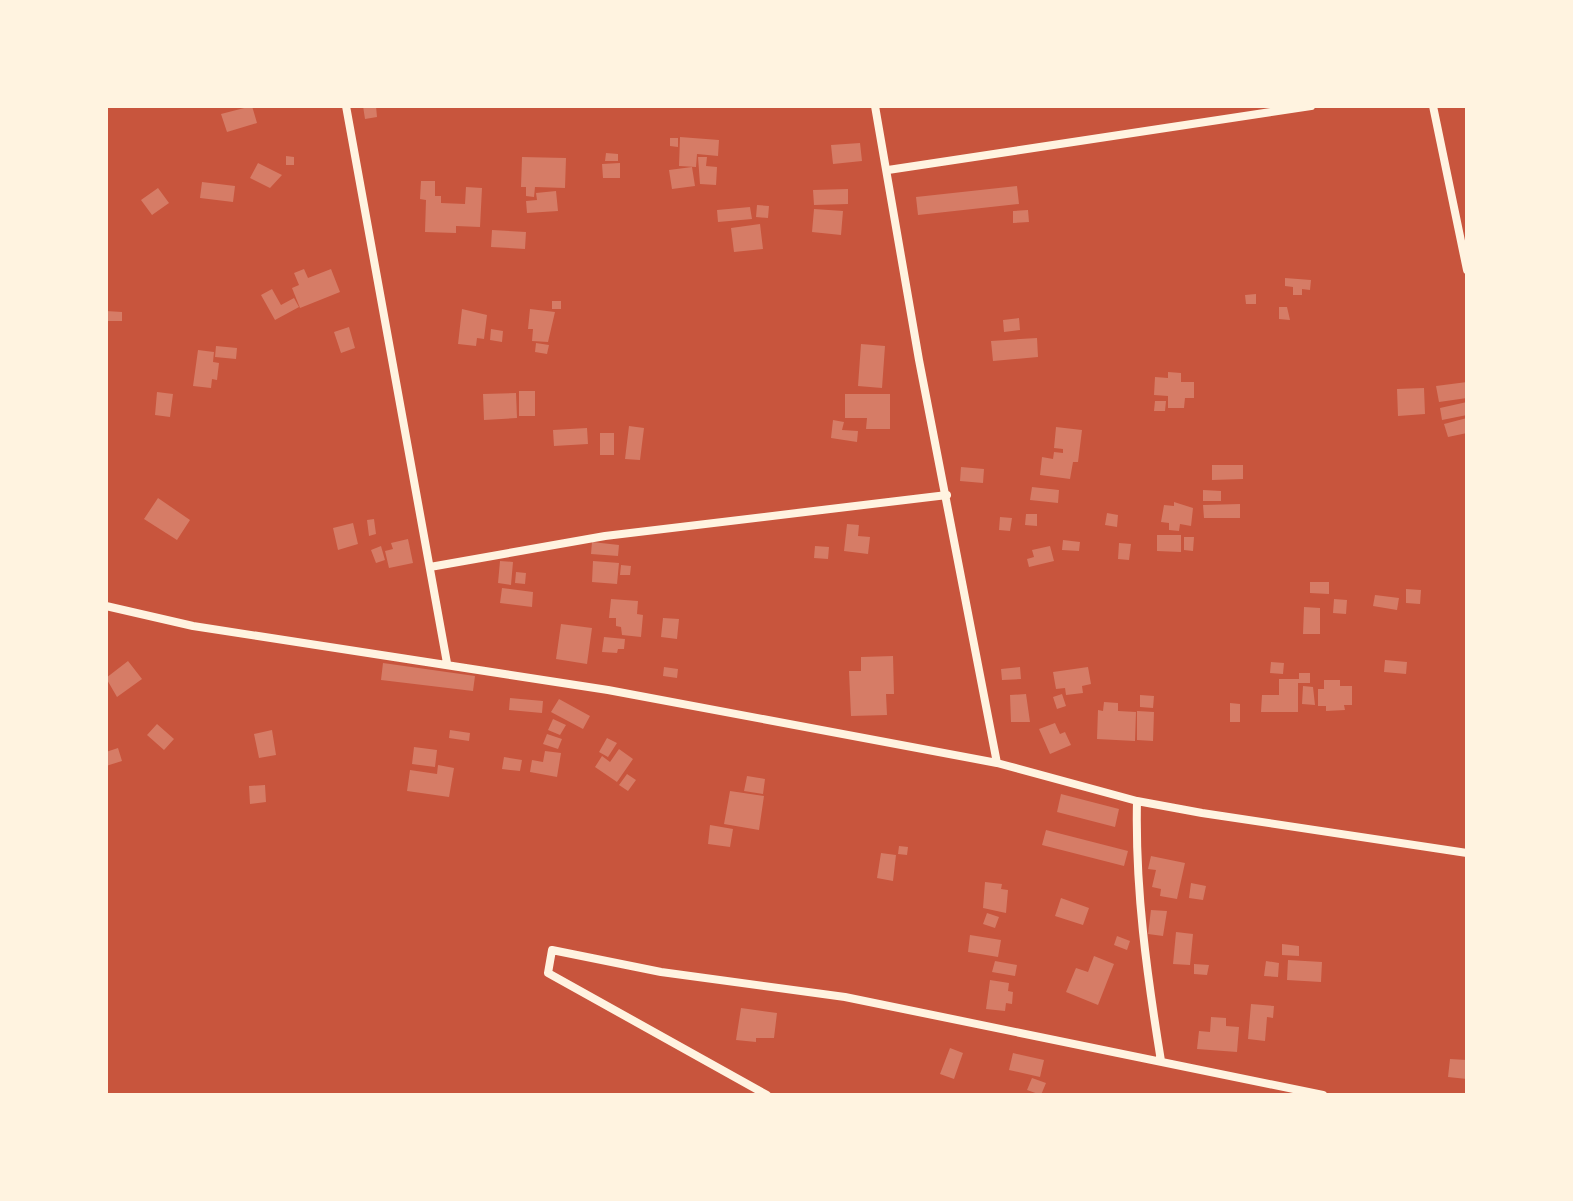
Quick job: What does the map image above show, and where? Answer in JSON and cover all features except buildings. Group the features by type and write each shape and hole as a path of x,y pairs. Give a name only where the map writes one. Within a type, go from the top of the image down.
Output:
{"street":[{"path":"346,106 447,663"},
{"path":"875,106 919,360 997,763"},
{"path":"888,170 1311,106"},
{"path":"1433,106 1467,270"},
{"path":"430,567 605,536 947,495"},
{"path":"106,606 193,626 447,663 997,763 1137,801 1467,853"},
{"path":"1137,801 1136,852 1145,962 1161,1061"},
{"path":"767,1095 548,973 552,950 661,972 845,997 1323,1095"}]}
